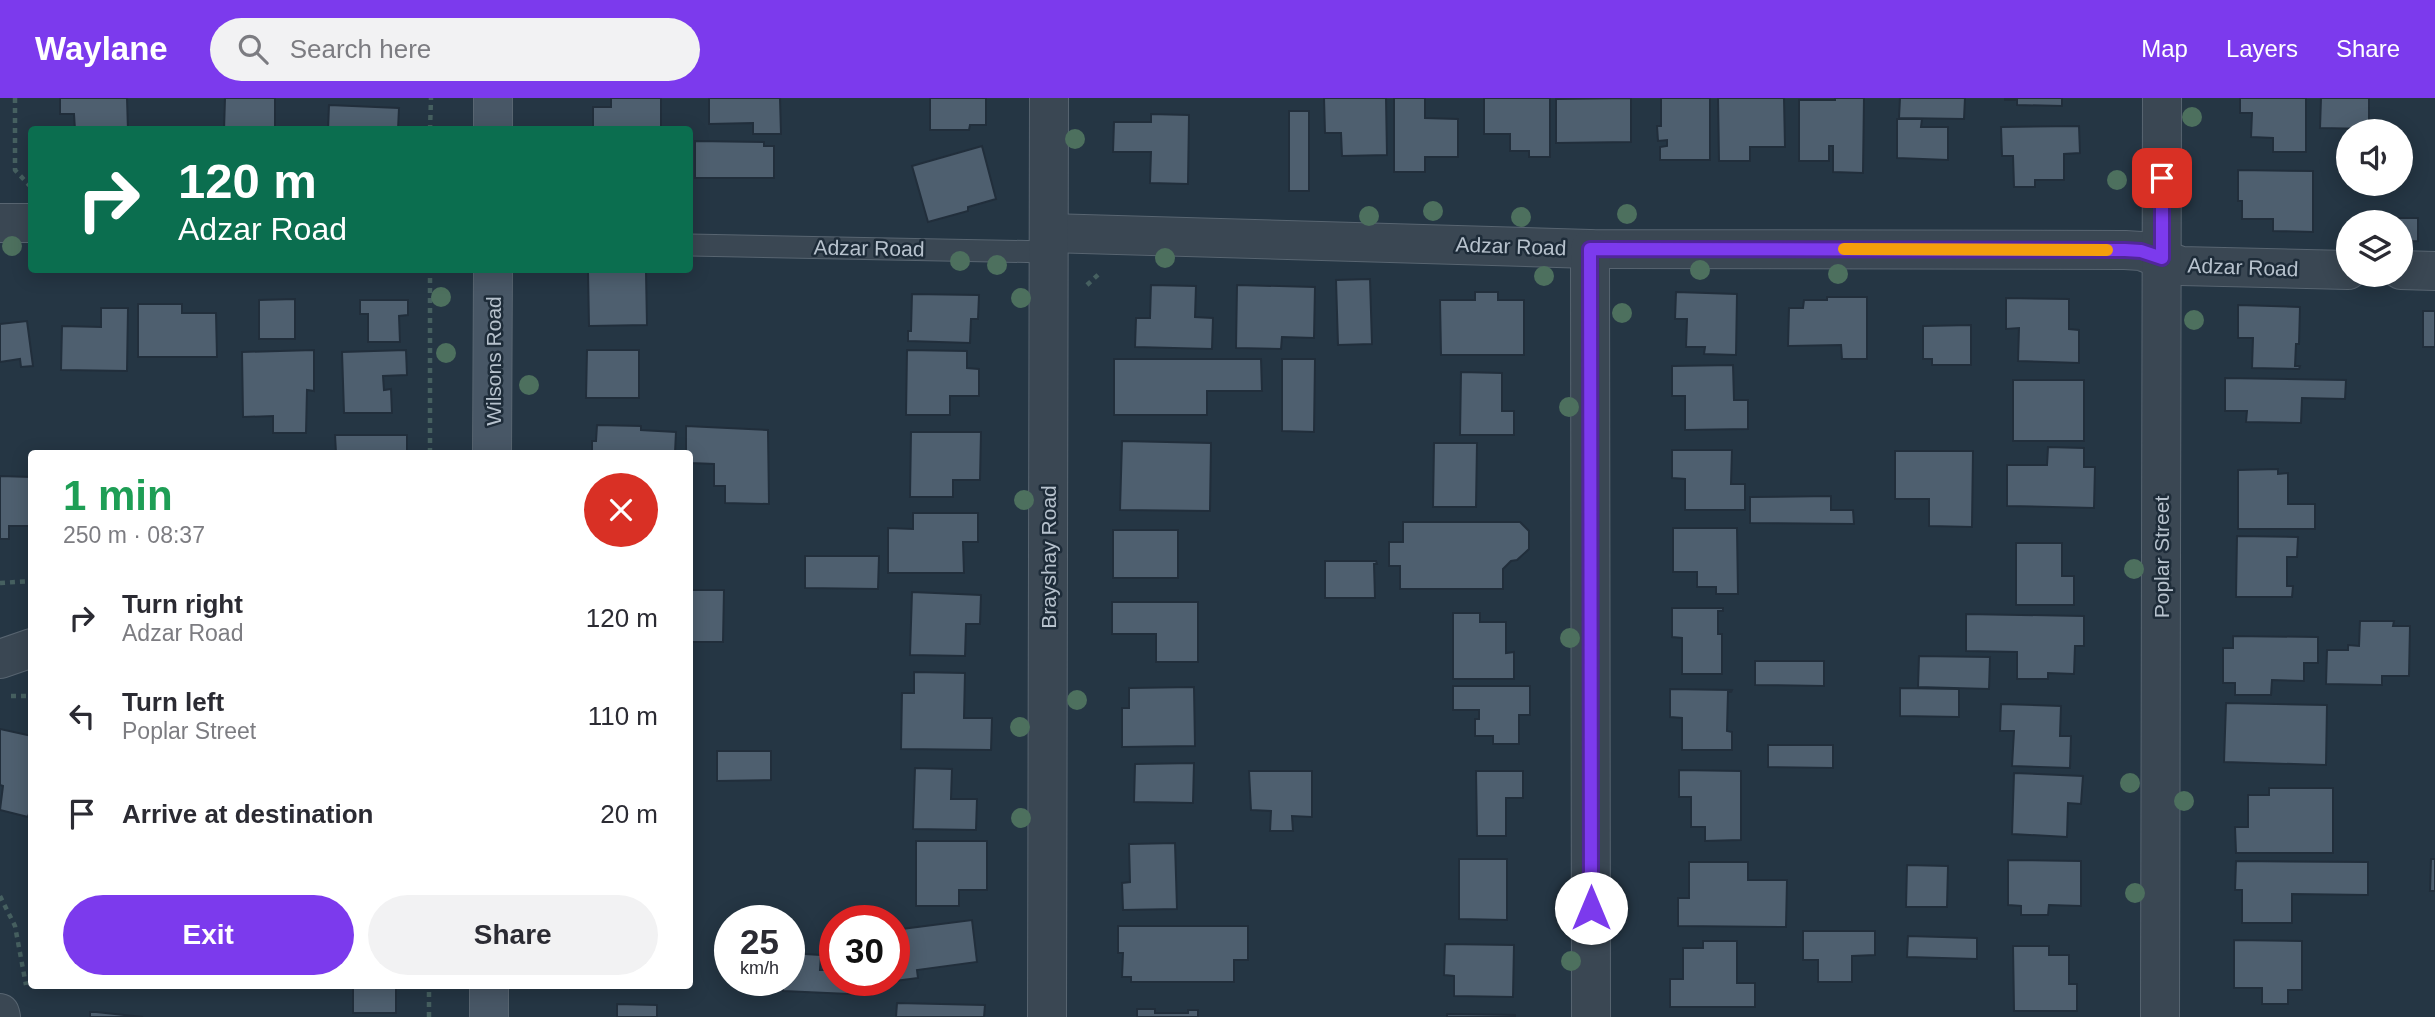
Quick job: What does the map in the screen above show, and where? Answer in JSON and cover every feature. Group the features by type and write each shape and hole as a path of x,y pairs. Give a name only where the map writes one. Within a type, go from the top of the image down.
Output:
{"street":[{"path":"493,98 493,126"},
{"name":"Brayshay Road","path":"1047,1017 1049,98"},
{"name":"Poplar Street","path":"2160,1017 2162,98"},
{"path":"0,223 28,223"},
{"name":"Adzar Road","path":"1049,242 1590,249 2125,250 2141,251 2181,266 2336,270"},
{"path":"1590,249 1591,1017"},
{"path":"2413,270 2435,271"},
{"name":"Wilsons Road","path":"492,450 493,273"},
{"path":"0,659 28,649"},
{"path":"489,989 489,1017"}],"lane":[{"name":"Adzar Road","path":"693,245 1049,242"}],"path":[{"path":"15,98 15,170 28,183"},
{"path":"430,126 431,98"},
{"path":"1087,298 1087,284 1107,267"},
{"path":"429,273 430,450"},
{"path":"0,583 28,581"},
{"path":"0,896 15,926 9,1007"},
{"path":"429,989 429,1017"}],"building":[{"path":"60,98 127,98 128,126 75,126 74,114 60,114"},
{"path":"225,98 275,98 275,126 224,126"},
{"path":"611,98 661,98 661,126 593,126 593,107 611,107"},
{"path":"709,98 780,98 781,134 753,134 753,123 709,124"},
{"path":"930,98 986,98 986,125 970,125 969,130 930,130"},
{"path":"1324,98 1386,98 1387,155 1342,156 1341,133 1325,133"},
{"path":"1394,98 1425,98 1425,118 1458,119 1458,157 1425,157 1425,172 1394,172"},
{"path":"1484,98 1550,98 1550,157 1529,157 1529,151 1510,151 1510,134 1484,134"},
{"path":"1631,98 1631,142 1556,143 1556,99"},
{"path":"1661,98 1710,98 1710,160 1660,160 1660,147 1667,146 1667,140 1658,141"},
{"path":"1718,98 1784,98 1785,147 1750,147 1750,161 1719,161"},
{"path":"1864,98 1863,173 1833,172 1833,146 1829,146 1829,161 1799,161 1799,100"},
{"path":"1900,98 1965,98 1964,119 1899,118"},
{"path":"2005,98 2062,98 2062,106 2017,105 2017,100"},
{"path":"2240,98 2306,98 2306,152 2273,152 2273,138 2251,137 2252,113 2240,113"},
{"path":"2321,98 2369,98 2369,119 2336,119 2336,128 2320,128"},
{"path":"329,105 399,108 398,126 328,126"},
{"path":"1289,111 1309,111 1309,191 1289,191"},
{"path":"1151,114 1189,115 1188,184 1150,183 1151,152 1113,152 1114,122 1151,122"},
{"path":"1897,119 1922,119 1921,127 1948,127 1948,160 1897,158"},
{"path":"2079,126 2080,153 2064,154 2064,180 2035,180 2035,187 2014,187 2013,156 2002,156 2001,127"},
{"path":"695,141 764,142 764,146 774,146 774,178 695,178"},
{"path":"982,146 996,199 968,207 968,211 928,222 912,166"},
{"path":"2238,170 2313,171 2313,232 2273,231 2273,219 2242,219 2242,201 2238,201"},
{"path":"2413,218 2418,218 2418,241 2413,241"},
{"path":"588,273 646,273 647,325 589,326"},
{"path":"1370,279 1372,344 1338,345 1336,280"},
{"path":"1151,285 1196,286 1195,317 1213,318 1212,349 1135,347 1136,318 1150,318"},
{"path":"1237,285 1315,287 1314,338 1282,337 1281,349 1236,348"},
{"path":"1475,292 1498,292 1498,300 1524,300 1524,355 1441,355 1440,300 1475,300"},
{"path":"1676,292 1737,294 1736,355 1704,354 1705,347 1686,347 1687,319 1675,319"},
{"path":"912,294 979,295 978,319 971,319 970,343 908,341 908,331 911,331"},
{"path":"1827,297 1867,297 1867,359 1842,359 1841,345 1788,346 1789,308 1803,308 1804,300 1827,300"},
{"path":"2006,298 2069,299 2069,329 2079,330 2079,363 2018,361 2019,328 2006,329"},
{"path":"295,299 295,339 259,339 259,300"},
{"path":"360,300 408,300 408,315 399,316 400,342 368,342 368,314 360,314"},
{"path":"138,304 182,304 182,313 216,313 217,357 138,357"},
{"path":"2238,305 2300,307 2299,344 2296,344 2295,366 2300,366 2299,369 2252,368 2253,338 2238,338"},
{"path":"101,308 128,308 127,371 61,370 62,326 101,327"},
{"path":"2423,311 2435,311 2435,347 2423,347"},
{"path":"27,321 33,366 21,367 20,359 0,362 0,324"},
{"path":"1971,325 1971,365 1932,365 1932,359 1923,359 1923,326"},
{"path":"314,350 314,391 307,390 306,433 273,433 273,416 243,417 242,352"},
{"path":"406,350 407,375 383,376 384,390 391,389 392,413 344,413 342,352"},
{"path":"587,350 639,350 639,398 586,398"},
{"path":"907,350 967,351 967,368 979,369 979,396 950,396 950,415 906,415"},
{"path":"1114,359 1261,359 1262,391 1207,391 1207,415 1114,415"},
{"path":"1282,359 1315,359 1314,432 1282,431"},
{"path":"1733,365 1734,400 1748,400 1748,429 1685,430 1685,396 1672,396 1672,366"},
{"path":"1461,372 1502,373 1502,411 1514,411 1514,435 1460,435"},
{"path":"2225,378 2346,380 2345,399 2302,398 2301,423 2246,422 2247,411 2225,411"},
{"path":"2013,380 2084,380 2084,441 2013,441"},
{"path":"597,425 641,426 641,430 676,432 675,450 592,450 592,441 596,441"},
{"path":"686,426 768,430 769,504 725,503 725,486 714,486 714,464 693,463 693,450 686,450"},
{"path":"911,432 981,432 980,480 953,480 953,497 910,497"},
{"path":"335,435 407,435 407,450 336,450"},
{"path":"1122,441 1211,443 1210,511 1120,510"},
{"path":"1434,443 1477,443 1476,507 1433,507"},
{"path":"2048,447 2084,448 2084,467 2095,467 2094,508 2007,506 2007,465 2047,465"},
{"path":"1672,450 1732,450 1731,484 1745,484 1745,510 1685,510 1685,479 1672,478"},
{"path":"1895,451 1973,451 1972,527 1929,526 1929,499 1895,499"},
{"path":"2278,469 2278,474 2288,473 2288,504 2315,504 2315,529 2238,529 2238,470"},
{"path":"0,476 28,477 28,526 9,526 9,539 0,539"},
{"path":"1831,496 1831,510 1853,510 1854,524 1750,523 1750,497"},
{"path":"913,513 978,513 978,542 963,542 964,573 888,573 888,528 913,529"},
{"path":"1403,522 1520,522 1529,531 1529,549 1503,569 1503,589 1400,589 1400,566 1389,566 1389,542 1403,542"},
{"path":"1673,528 1737,528 1738,594 1716,594 1716,587 1697,587 1697,572 1673,572"},
{"path":"1113,530 1178,530 1178,578 1113,578"},
{"path":"2237,536 2298,537 2297,557 2287,557 2287,586 2293,586 2292,597 2236,597"},
{"path":"2016,543 2062,543 2062,576 2074,576 2074,605 2016,605"},
{"path":"805,556 879,556 878,589 805,588"},
{"path":"1325,561 1376,561 1375,598 1325,598"},
{"path":"693,590 724,590 723,642 693,642"},
{"path":"912,592 981,595 980,624 966,624 965,656 910,655"},
{"path":"1112,602 1198,602 1198,662 1156,662 1156,634 1112,634"},
{"path":"1672,608 1723,608 1723,611 1718,611 1718,634 1722,634 1722,674 1682,674 1682,638 1672,637"},
{"path":"1453,613 1480,613 1480,622 1506,622 1506,653 1514,652 1514,679 1453,679"},
{"path":"1966,614 2084,616 2084,646 2075,646 2074,674 2048,673 2048,679 2017,679 2017,652 1966,651"},
{"path":"2360,621 2394,621 2393,626 2410,626 2409,676 2382,676 2382,685 2326,684 2327,650 2348,650 2348,645 2359,646"},
{"path":"2233,636 2318,637 2318,663 2304,663 2304,681 2272,680 2271,695 2235,695 2235,683 2223,683 2223,648 2233,648"},
{"path":"1919,656 1990,657 1989,689 1918,687"},
{"path":"1755,661 1824,661 1824,686 1755,685"},
{"path":"914,672 965,673 964,718 992,718 991,750 901,749 902,693 914,693"},
{"path":"1453,686 1530,686 1530,715 1519,715 1519,744 1493,744 1493,736 1475,736 1475,719 1479,719 1479,710 1453,710"},
{"path":"1194,687 1195,746 1122,747 1122,708 1129,708 1129,688"},
{"path":"1900,688 1959,689 1959,717 1900,716"},
{"path":"1670,689 1732,690 1728,692 1727,731 1732,732 1732,750 1682,750 1682,718 1670,717"},
{"path":"2226,703 2327,705 2326,765 2224,762"},
{"path":"2001,704 2061,706 2060,736 2071,736 2070,768 2012,766 2014,731 2000,731"},
{"path":"0,729 28,735 28,817 0,810 3,786 0,785"},
{"path":"1768,745 1833,745 1833,768 1768,767"},
{"path":"717,751 771,751 771,780 717,781"},
{"path":"1194,763 1193,803 1134,802 1135,764"},
{"path":"915,768 952,769 951,799 977,799 976,830 913,829"},
{"path":"1679,770 1741,771 1741,840 1705,841 1705,827 1691,827 1691,797 1679,797"},
{"path":"1249,771 1312,771 1312,817 1292,816 1293,831 1270,831 1271,811 1251,810"},
{"path":"1476,771 1523,771 1523,798 1506,798 1506,836 1477,836"},
{"path":"2014,773 2083,776 2081,804 2068,803 2067,837 2012,834"},
{"path":"2269,788 2333,788 2333,853 2236,853 2235,827 2248,827 2248,795 2269,795"},
{"path":"916,841 987,841 987,890 959,890 959,906 916,906"},
{"path":"1175,843 1177,909 1123,910 1122,883 1130,882 1129,844"},
{"path":"1459,859 1507,859 1507,920 1459,919"},
{"path":"2431,859 2435,859 2435,891 2430,891"},
{"path":"2008,860 2081,861 2081,906 2049,905 2048,915 2021,915 2021,906 2008,905"},
{"path":"2236,861 2368,862 2368,895 2292,894 2292,923 2242,923 2242,890 2235,890"},
{"path":"1689,862 1748,862 1748,880 1787,880 1786,927 1678,926 1678,898 1689,898"},
{"path":"1907,865 1948,866 1947,907 1906,907"},
{"path":"972,920 977,962 917,970 918,978 910,979 910,928"},
{"path":"1118,926 1248,926 1248,960 1234,960 1234,982 1131,982 1131,977 1122,977 1123,953 1118,953"},
{"path":"1803,931 1875,931 1875,955 1852,956 1852,982 1818,982 1818,960 1803,960"},
{"path":"1908,936 1977,938 1977,959 1907,957"},
{"path":"2234,940 2302,941 2302,990 2288,990 2288,1004 2262,1004 2262,988 2234,988"},
{"path":"1703,941 1737,941 1737,983 1755,983 1755,1007 1670,1007 1670,979 1683,979 1683,948 1703,948"},
{"path":"1445,944 1514,945 1513,997 1454,996 1454,976 1444,975"},
{"path":"2013,946 2049,946 2049,955 2069,955 2069,984 2077,984 2077,1011 2014,1011"},
{"path":"805,954 819,955 819,993 805,992"},
{"path":"353,989 396,989 396,1013 353,1013"},
{"path":"897,1003 985,1005 984,1017 896,1017"},
{"path":"617,1004 657,1005 657,1017 617,1017"},
{"path":"1137,1009 1155,1009 1155,1013 1188,1013 1188,1010 1198,1010 1198,1017 1137,1017"},
{"path":"90,1012 96,1012 143,1017 90,1017"},
{"path":"1447,1014 1515,1015 1515,1017 1447,1017"}],"slow traffic":[{"path":"1844,249 2107,250"}],"route":[{"path":"1591,908 1590,249 2125,250 2141,251 2162,258 2162,178"}]}
